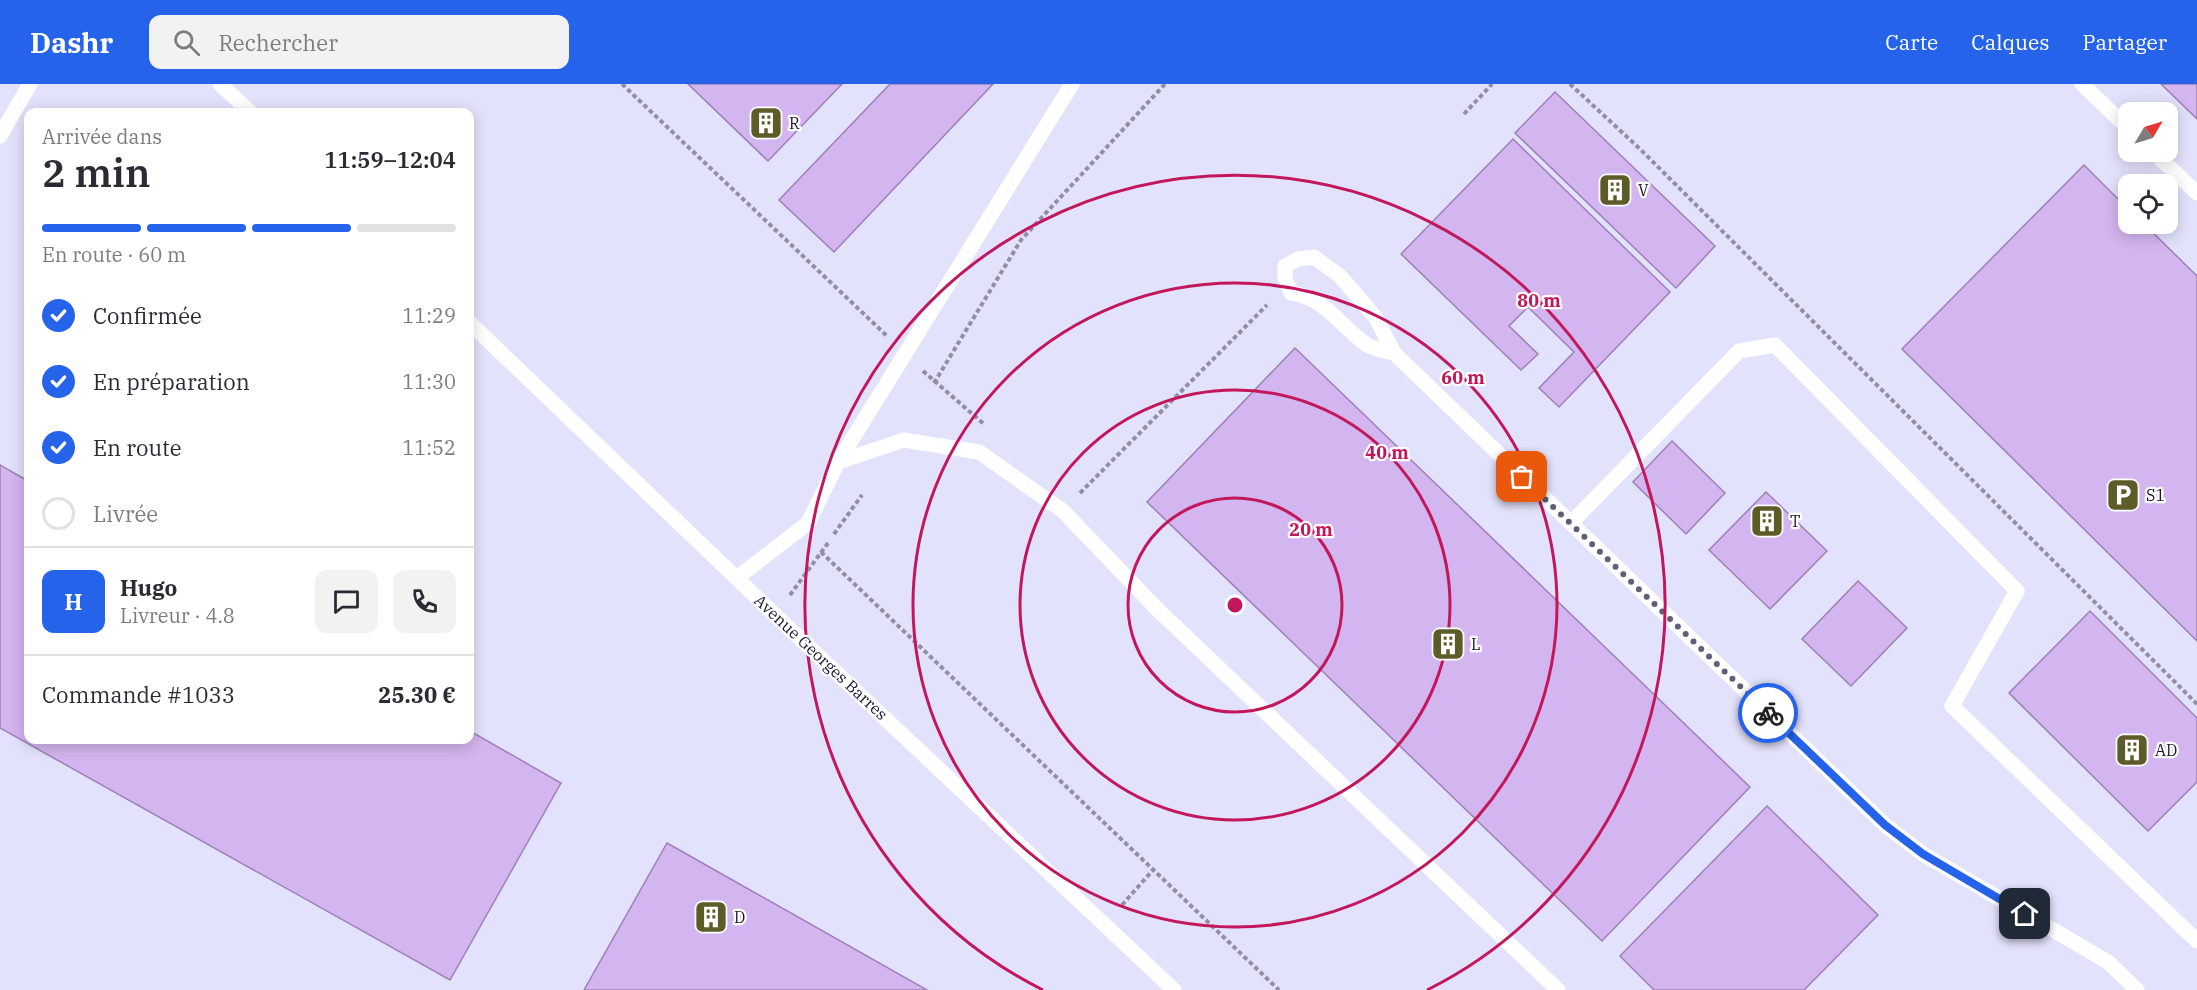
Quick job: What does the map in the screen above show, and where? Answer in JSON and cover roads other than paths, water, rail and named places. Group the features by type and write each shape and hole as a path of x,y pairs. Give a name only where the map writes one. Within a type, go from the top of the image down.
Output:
{"lane":[{"path":"0,136 30,84"},
{"path":"220,84 246,108"},
{"path":"737,578 808,523 838,462 1072,84"},
{"path":"2082,84 2118,118"},
{"path":"2164,162 2197,193"},
{"path":"1394,353 1368,346 1324,307 1304,294 1291,293 1285,278 1285,266 1298,259 1314,258 1340,276 1376,318 1394,353 1885,825 1923,854 2108,963 2137,990"},
{"name":"Avenue Georges Barres","path":"474,327 775,615 1174,990"},
{"path":"1570,524 1739,351 1775,345 2017,591 1952,706 2197,941"},
{"path":"838,462 904,440 979,452 1063,511 1157,609 1558,990"}],"place":[{"name":"R","path":"766,123"},
{"name":"V","path":"1615,190"},
{"name":"S1","path":"2123,495"},
{"name":"T","path":"1767,521"},
{"name":"L","path":"1448,644"},
{"name":"AD","path":"2132,750"},
{"name":"D","path":"711,917"}]}
